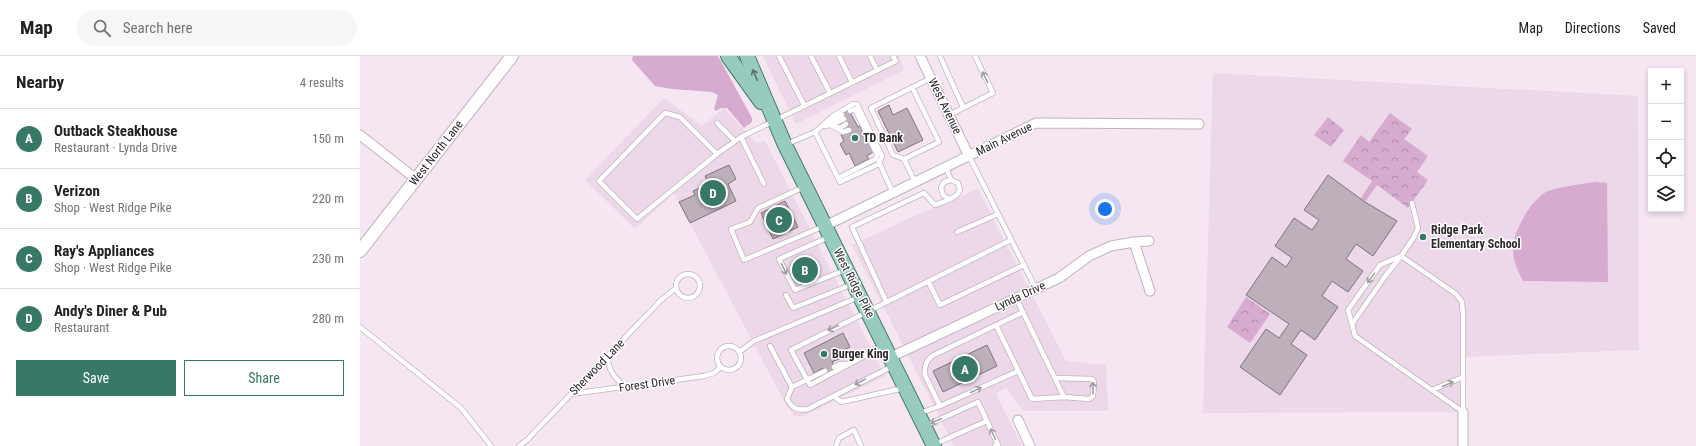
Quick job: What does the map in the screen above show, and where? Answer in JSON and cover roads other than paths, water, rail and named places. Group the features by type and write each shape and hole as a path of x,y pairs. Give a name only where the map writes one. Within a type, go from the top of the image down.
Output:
{"main road":[{"name":"West North Lane","path":"360,251 512,56"},
{"name":"West Ridge Pike","path":"728,56 774,120"},
{"name":"West Ridge Pike","path":"747,56 785,145 934,445"}],"street":[{"name":"West Avenue","path":"920,56 969,156"},
{"name":"Main Avenue","path":"828,231 872,203 1036,123 1199,124"},
{"path":"360,136 416,179"},
{"path":"1134,242 1150,291"},
{"name":"Lynda Drive","path":"890,356 1059,278 1089,256 1111,246 1134,242 1149,242"},
{"path":"1463,412 1463,446"},
{"path":"1018,420 1030,446"}],"lane":[{"path":"779,56 804,105"},
{"path":"812,56 830,93"},
{"path":"839,56 852,82"},
{"path":"870,56 878,70"},
{"path":"717,154 680,117 665,113 599,181 638,219 735,141 804,105 896,61 893,56"},
{"path":"940,56 963,107"},
{"path":"949,115 992,93 975,56"},
{"path":"915,182 904,159 893,155 871,108 931,78"},
{"path":"904,159 939,142 912,87"},
{"path":"828,124 833,116 853,104 857,104 882,156 879,164 839,180"},
{"path":"851,113 855,109 878,155 879,164 893,193"},
{"path":"854,120 858,116"},
{"path":"785,145 815,132 821,127 843,117"},
{"path":"717,123 735,141"},
{"path":"857,126 862,123"},
{"path":"828,124 840,128 846,124"},
{"path":"828,124 843,132 849,130"},
{"path":"815,132 839,180"},
{"path":"741,138 764,184"},
{"path":"839,180 876,159 878,155"},
{"path":"969,156 1036,289"},
{"path":"946,168 951,180"},
{"path":"886,301 852,227 924,193 935,205 956,196 960,190 958,183 951,180 944,182 941,188 943,195 949,198"},
{"path":"806,186 758,208 750,222 731,229 744,260 828,231"},
{"path":"872,203 878,215"},
{"path":"1352,324 1401,256 1418,228 1412,203"},
{"path":"958,232 998,214"},
{"path":"828,231 779,259 795,290 847,269"},
{"path":"849,364 810,385 791,350 886,301 1011,240"},
{"path":"1401,256 1380,265 1348,310 1355,336 1463,412"},
{"path":"1401,256 1456,294 1462,302 1463,412"},
{"path":"928,281 940,305 1024,265"},
{"path":"687,274 695,276 700,284 699,292 690,298 682,297 676,288 679,278 687,274"},
{"path":"786,294 793,308 854,283"},
{"name":"Sherwood Lane","path":"519,446 527,440 661,300 676,288"},
{"path":"739,352 754,341 861,297"},
{"path":"1016,298 1064,397"},
{"path":"940,406 925,375 924,370 928,359 1023,312"},
{"path":"996,326 1032,399 1064,397 1092,398 1094,382 1092,379 1055,378"},
{"path":"360,328 461,408 491,446"},
{"path":"728,346 733,347 739,352 741,360 737,367 728,370 721,367 718,359 721,350 728,346"},
{"path":"770,346 792,387"},
{"path":"608,355 610,372 625,387"},
{"path":"834,367 840,364 849,364 890,356"},
{"path":"825,371 792,387 787,399 792,407 800,410 808,408 834,396 890,356"},
{"name":"Forest Drive","path":"571,394 704,376 714,373 721,367"},
{"path":"918,413 940,406 1018,370"},
{"path":"1432,390 1463,377"},
{"path":"834,396 841,402 906,387"},
{"path":"925,426 978,402 998,445 995,446"},
{"path":"934,445 987,421"},
{"path":"836,446 839,438 854,430 861,446"}],"place":[{"name":"TD Bank","path":"855,138"},
{"name":"Andy's Diner & Pub","path":"713,193"},
{"name":"Ray's Appliances","path":"779,220"},
{"name":"Ridge Park Elementary School","path":"1423,237"},
{"name":"Verizon","path":"805,270"},
{"name":"Burger King","path":"824,354"},
{"name":"Outback Steakhouse","path":"965,369"}]}
